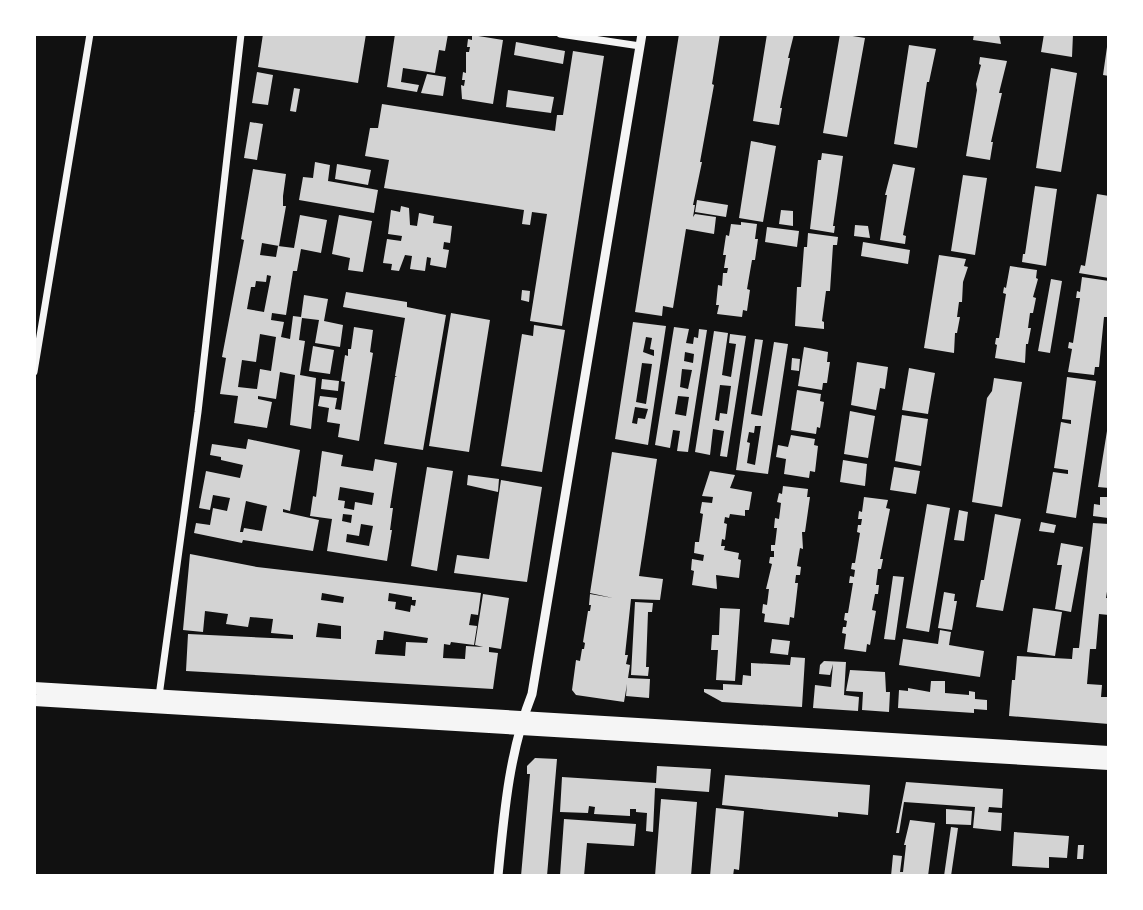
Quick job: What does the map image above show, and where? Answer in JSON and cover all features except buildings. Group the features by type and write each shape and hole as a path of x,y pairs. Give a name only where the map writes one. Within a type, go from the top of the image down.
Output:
{"main road":[{"path":"34,688 1109,764"},
{"path":"34,700 1109,752"}],"street":[{"path":"34,372 90,34"},
{"path":"159,696 198,412 241,34"},
{"path":"560,34 640,46"},
{"path":"498,876 507,787 535,678 642,34"}]}
